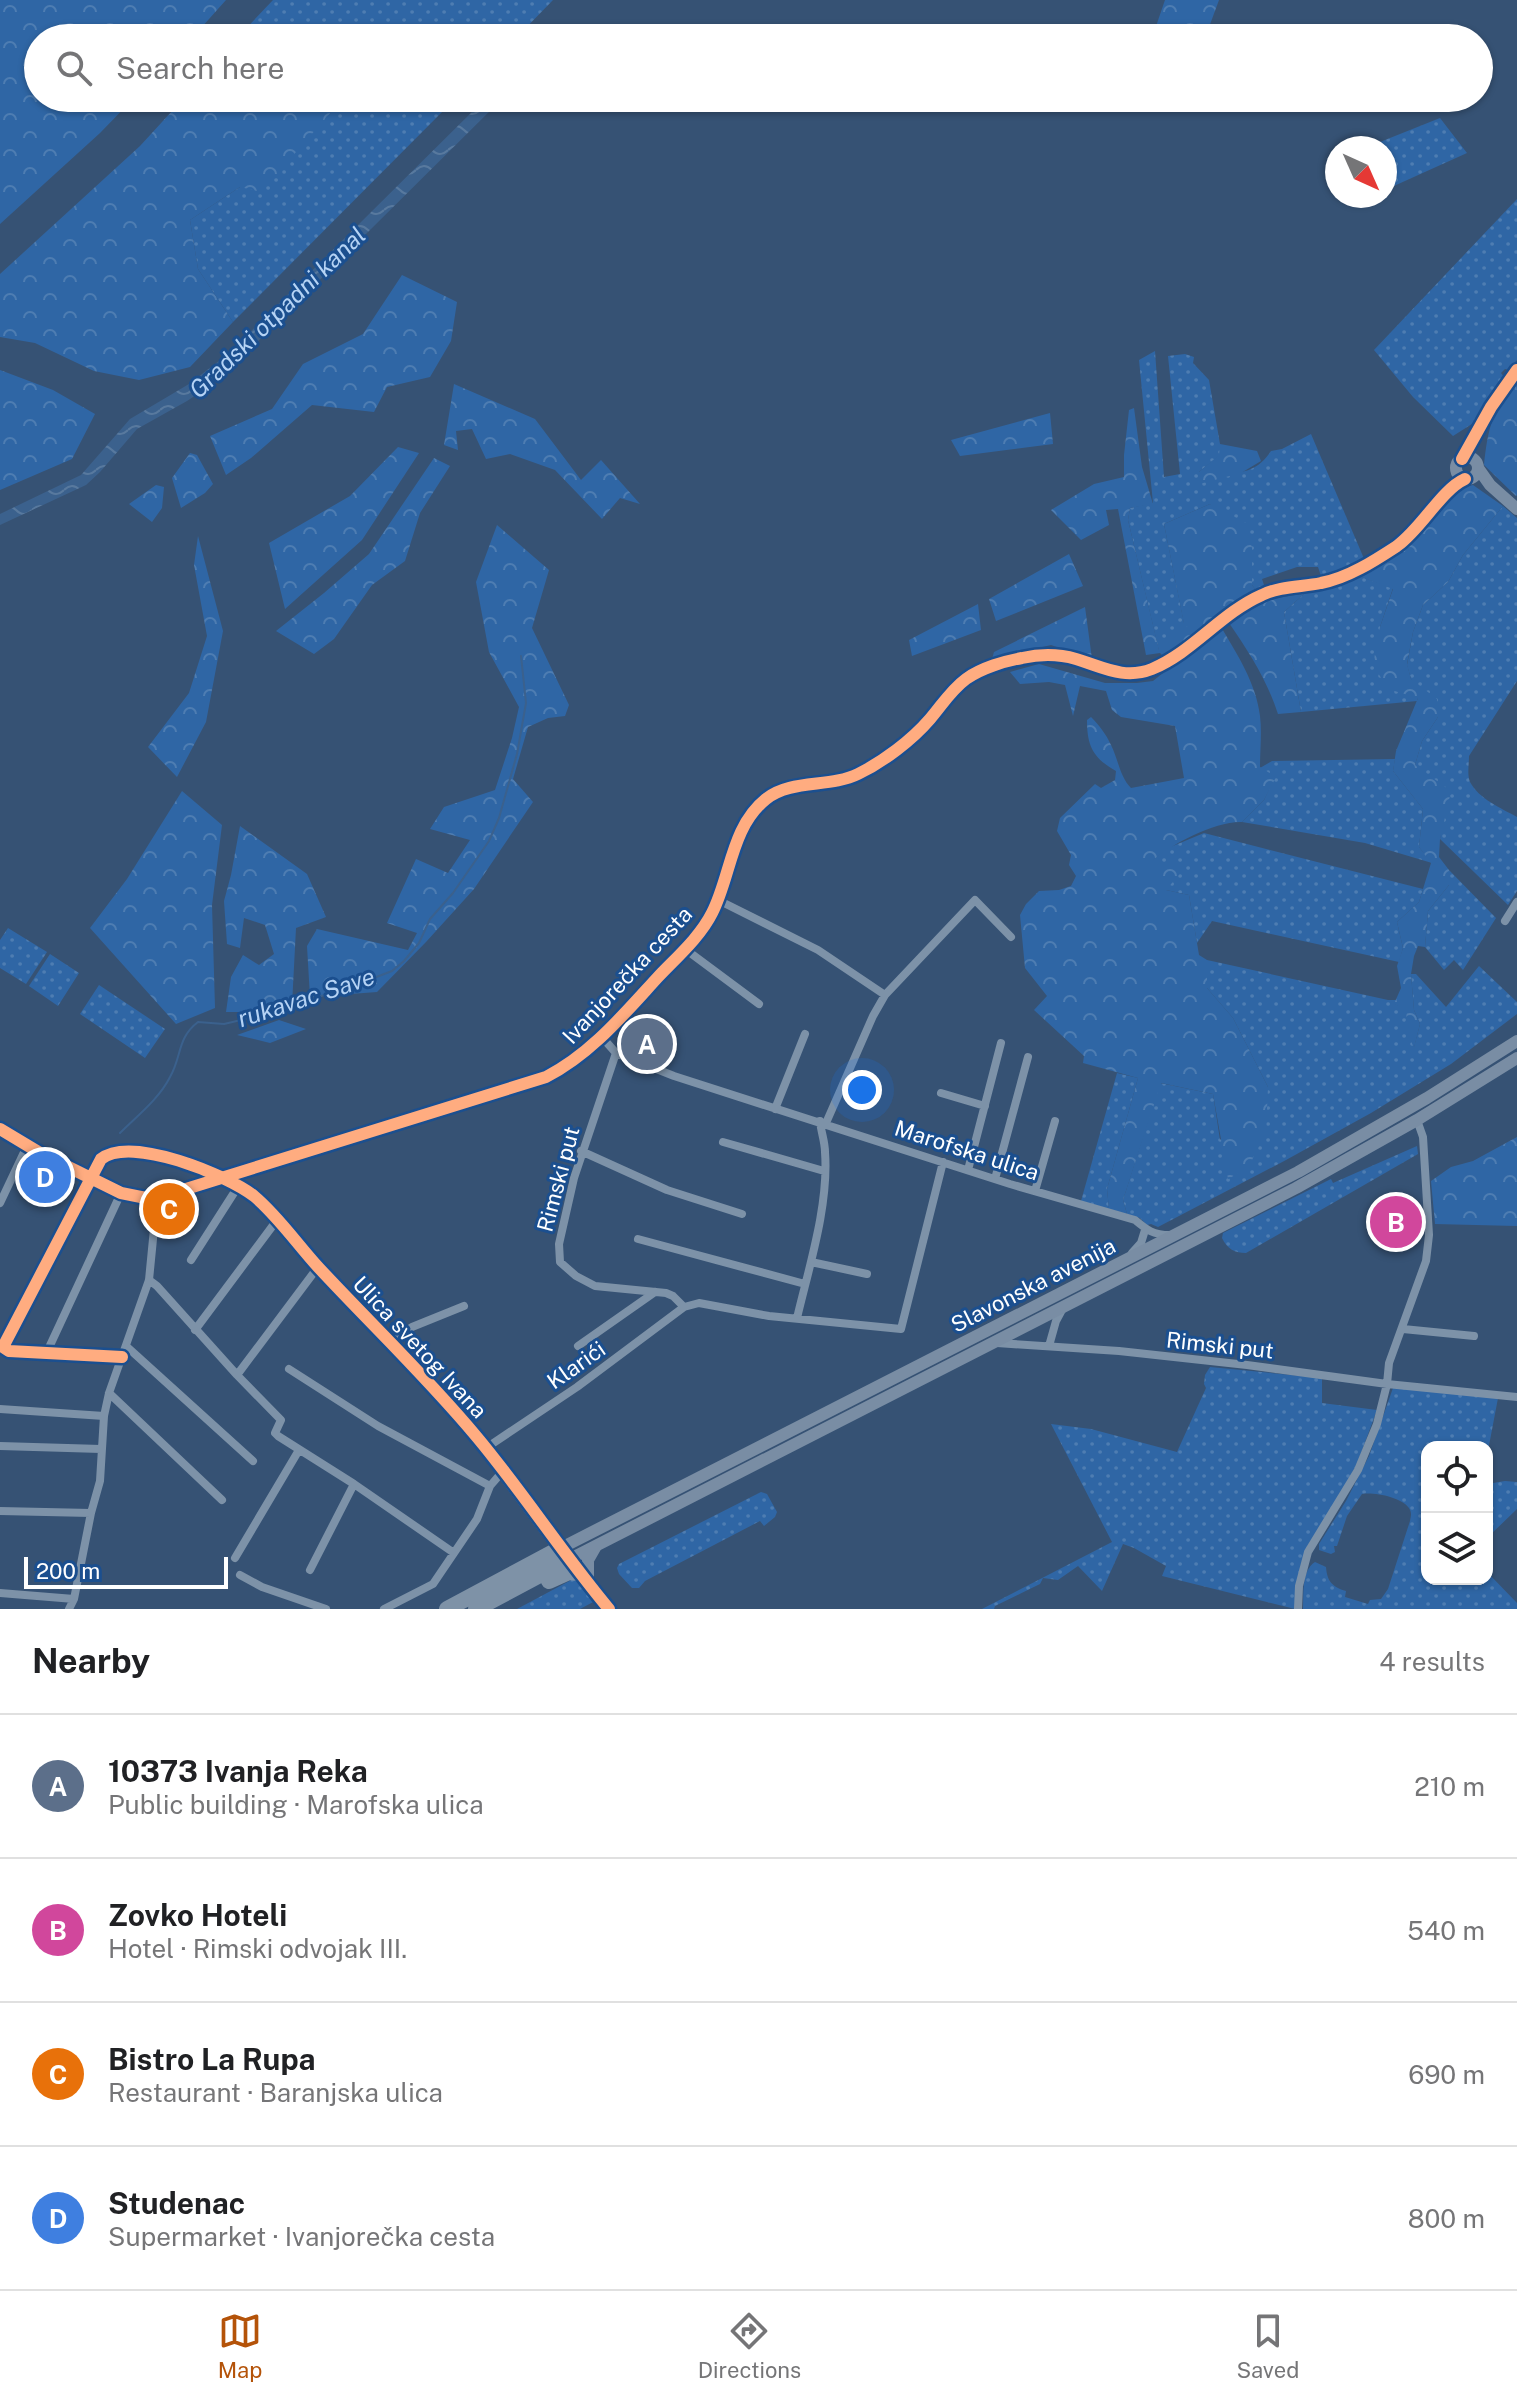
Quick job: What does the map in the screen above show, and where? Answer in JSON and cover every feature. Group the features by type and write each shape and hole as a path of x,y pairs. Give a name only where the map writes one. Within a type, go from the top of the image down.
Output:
{"highway":[{"path":"476,1609 505,1593 528,1590 565,1573 573,1566"},
{"path":"447,1609 573,1566"}],"main road":[{"name":"Ivanjorečka cesta","path":"0,1129 27,1146 121,1193 157,1198 533,1082 571,1063 601,1036 702,929 718,900 742,830 759,805 771,795 859,774 918,731 957,686 972,675 1013,660 1045,655 1069,658 1114,673 1149,670 1175,656 1261,595 1329,581 1375,559 1411,534 1467,468 1481,423 1517,370"},
{"path":"1467,468 1517,509"},
{"name":"Slavonska avenija","path":"573,1566 1124,1261 1336,1151 1516,1041"},
{"name":"Slavonska avenija","path":"573,1566 596,1546 1284,1194 1417,1120 1517,1058"},
{"path":"1463,1093 1517,1068"},
{"name":"Ulica svetog Ivana","path":"225,1178 264,1205 486,1448 573,1566 609,1609"},
{"path":"573,1566 588,1560 596,1546"}],"street":[{"path":"718,900 818,950 885,995"},
{"path":"797,1318 820,1215 825,1152 823,1122 873,1016 885,995 975,900 1011,937"},
{"path":"1505,921 1517,902"},
{"path":"685,949 759,1004"},
{"path":"775,1109 805,1034"},
{"name":"Marofska ulica","path":"601,1036 616,1053 674,1076 995,1179 1135,1220 1156,1235 1175,1235"},
{"path":"968,1170 1001,1043"},
{"name":"Rimski put","path":"616,1053 581,1151 559,1244 560,1262 576,1276 595,1286 656,1291 673,1296 684,1307 699,1303 769,1316 901,1329 943,1162"},
{"path":"995,1179 1028,1057"},
{"path":"941,1093 985,1106"},
{"path":"1298,1609 1299,1586 1308,1552 1358,1470 1377,1424 1389,1363 1426,1261 1429,1235 1426,1180 1423,1137 1417,1120"},
{"path":"1035,1191 1055,1121"},
{"path":"723,1142 824,1171"},
{"path":"0,1203 27,1146"},
{"path":"581,1151 667,1190 742,1214"},
{"path":"122,1357 9,1351 3,1347 93,1179 95,1169 105,1156 156,1154 225,1178"},
{"path":"191,1260 239,1185"},
{"path":"46,1354 121,1193"},
{"path":"69,1609 74,1599 100,1481 104,1416 109,1393 149,1280 157,1198"},
{"path":"195,1330 277,1220"},
{"path":"1124,1261 1141,1243 1145,1230"},
{"path":"638,1239 805,1284"},
{"path":"811,1262 867,1274"},
{"path":"237,1375 318,1267"},
{"path":"149,1280 281,1420 275,1433 278,1436 454,1553"},
{"path":"578,1346 656,1291"},
{"path":"390,1343 412,1327 464,1306"},
{"name":"Klarići","path":"486,1448 577,1387 684,1307"},
{"path":"1049,1346 1063,1308"},
{"path":"1403,1329 1474,1336"},
{"name":"Rimski put","path":"992,1343 1119,1351 1517,1397"},
{"path":"126,1346 253,1461"},
{"path":"289,1369 378,1426 490,1486"},
{"path":"109,1393 222,1500"},
{"path":"0,1409 104,1416"},
{"path":"0,1446 101,1449"},
{"path":"235,1558 299,1450"},
{"path":"384,1609 433,1584 477,1519 490,1486 503,1471"},
{"path":"310,1570 354,1484"},
{"path":"0,1511 91,1513"},
{"path":"240,1575 262,1587 326,1609"},
{"path":"0,1593 74,1599"}],"green space":[{"path":"0,0 226,0 205,24 24,24 24,112 120,112 0,224"},
{"path":"273,0 553,0 530,24 250,24"},
{"path":"1165,0 1219,0 1210,24 1157,24"},
{"path":"171,112 331,112 261,192 240,187 190,220 198,269 233,322 190,367 139,380 94,371 35,343 0,337 0,274 140,146"},
{"path":"331,112 442,112 233,322 198,269 190,220 240,187"},
{"path":"1440,118 1467,153 1397,185 1395,136"},
{"path":"1517,199 1517,360 1509,370 1501,373 1504,377 1475,422 1453,436 1413,397 1374,350"},
{"path":"402,275 457,302 451,341 430,377 387,387 374,412 312,405 251,458 226,475 210,436 272,409 303,364 363,334"},
{"path":"1155,351 1164,477 1180,474 1168,356 1185,354 1194,357 1193,363 1209,380 1220,444 1220,455 1199,472 1248,470 1264,460 1271,451 1282,449 1311,434 1365,561 1322,579 1318,567 1297,567 1262,579 1264,585 1258,593 1252,585 1252,548 1210,504 1164,524 1184,623 1191,624 1159,651 1128,520 1130,508 1153,503 1139,360"},
{"path":"0,370 53,390 95,414 72,459 0,490"},
{"path":"1517,380 1516,496 1484,465 1493,420"},
{"path":"454,384 535,419 581,480 601,460 640,504 620,498 602,519 555,470 510,454 486,459 472,429 456,431 458,450 444,445"},
{"path":"1134,408 1142,467 1153,504 1130,508 1128,520 1159,650 1190,624 1184,624 1164,524 1210,504 1246,523 1252,548 1252,585 1258,593 1165,658 1160,653 1146,655 1118,509 1106,510 1109,525 1081,540 1051,510 1094,484 1124,477 1129,410"},
{"path":"1050,413 1053,444 960,456 951,440"},
{"path":"1220,444 1257,451 1261,461 1241,473 1199,484 1199,472 1219,455"},
{"path":"398,447 419,453 362,540 285,609 269,543 350,496"},
{"path":"190,453 197,455 213,484 181,508 172,478"},
{"path":"434,458 450,466 420,513 405,561 372,585 334,639 314,654 276,631 369,554"},
{"path":"156,485 164,487 162,508 152,522 129,504"},
{"path":"1473,485 1503,506 1463,555 1448,582 1423,605 1413,632 1407,664 1411,679 1437,699 1438,717 1422,741 1415,765 1451,791 1439,857 1449,870 1449,885 1428,911 1425,947 1418,946 1411,974 1414,1010 1420,1024 1414,1048 1405,1027 1407,1011 1394,1004 1401,988 1397,966 1403,948 1397,922 1419,902 1431,863 1419,847 1423,809 1393,771 1396,751 1418,698 1388,689 1373,665 1380,627 1393,589 1356,575 1414,541 1455,490"},
{"path":"1503,506 1517,518 1517,681 1469,756 1468,773 1470,782 1479,793 1517,817 1517,891 1508,905 1440,839 1441,831 1415,765 1422,741 1438,717 1411,679 1407,665 1413,632 1423,605 1448,582 1463,555"},
{"path":"497,525 549,570 532,628 569,705 565,716 548,718 528,727 513,779 533,802 474,889 377,992 310,997 307,946 317,929 408,950 417,933 387,923 416,859 448,873 470,840 430,829 444,807 495,790 519,707 489,652 476,582"},
{"path":"198,536 223,631 206,722 177,777 148,747 189,693 207,636 194,565"},
{"path":"1069,554 1083,586 996,621 989,599"},
{"path":"1356,575 1393,588 1380,627 1417,701 1301,712 1284,612 1304,594 1335,586"},
{"path":"1304,594 1284,612 1301,712 1278,714 1257,667 1229,623 1264,602"},
{"path":"978,604 981,630 912,656 909,640"},
{"path":"1085,607 1092,659 1051,645 992,659 994,652"},
{"path":"1221,627 1245,669 1258,704 1260,767 1276,777 1264,800 1242,822 1219,825 1194,835 1152,861 1188,864 1166,890 1189,895 1199,955 1207,960 1207,988 1233,1018 1268,1087 1266,1132 1248,1168 1228,1179 1213,1094 1161,1083 1123,1200 1127,1214 1109,1209 1107,1189 1138,1078 1083,1063 1084,1056 1034,1010 1047,996 1025,968 1020,915 1039,891 1071,886 1076,876 1069,865 1071,855 1057,831 1060,818 1095,784 1101,788 1115,780 1116,771 1093,750 1087,720 1091,717 1105,733 1124,779 1131,788 1184,778 1175,726 1121,717 1112,710 1106,691 1080,686 1073,716 1065,685 1049,682 1020,684 1010,672 1039,664 1105,683 1153,681"},
{"path":"1395,759 1393,771 1423,809 1419,847 1432,863 1365,843 1242,822 1264,800 1275,777 1260,768 1272,761"},
{"path":"182,791 222,825 212,905 215,1008 176,1024 90,928 127,879"},
{"path":"240,826 307,874 326,917 296,928 292,1005 255,1012 226,1012 231,977 243,955 259,965 274,954 265,925 244,918 240,948 227,944 224,901"},
{"path":"1204,833 1423,889 1419,902 1397,922 1403,948 1399,962 1212,921 1197,943 1189,895 1166,890 1151,861 1168,848"},
{"path":"1449,870 1496,918 1463,970 1454,960 1444,970 1425,947 1428,911 1449,885"},
{"path":"8,928 47,952 26,984 0,968 0,940"},
{"path":"50,954 79,973 58,1006 29,986"},
{"path":"1207,960 1396,1000 1395,1004 1407,1010 1414,1047 1420,1024 1414,1010 1411,974 1416,974 1446,1007 1479,966 1517,1002 1517,1014 1451,1064 1371,1113 1158,1227 1147,1225 1140,1218 1127,1214 1123,1200 1160,1083 1213,1094 1220,1140 1268,1087 1233,1018 1207,988"},
{"path":"99,985 165,1029 145,1058 80,1014"},
{"path":"279,1020 306,1029 270,1043 237,1035"},
{"path":"1117,1073 1138,1078 1107,1189 1109,1209 1081,1201"},
{"path":"1517,1137 1517,1226 1435,1224 1431,1181 1451,1167 1473,1161"},
{"path":"1417,1146 1418,1154 1246,1253 1232,1250 1222,1238 1223,1233 1331,1179 1333,1183"},
{"path":"1210,1367 1322,1378 1322,1403 1377,1410 1357,1464 1301,1563 1295,1609 1162,1576 1166,1566 1123,1544 1102,1591 1078,1566 1058,1580 1043,1578 1040,1584 994,1609 982,1609 1112,1542 1051,1424 1091,1429 1177,1452 1206,1388 1205,1375"},
{"path":"1393,1388 1498,1398 1490,1441 1421,1441 1421,1585 1493,1585 1493,1578 1517,1603 1517,1609 1303,1609 1305,1577 1315,1562 1326,1567 1329,1580 1346,1591 1345,1597 1368,1604 1370,1600 1381,1599 1388,1589 1411,1514 1400,1501 1387,1496 1362,1494 1347,1516 1337,1546 1334,1546 1335,1552 1331,1554 1319,1550 1319,1544 1369,1456"},
{"path":"1517,1482 1517,1509 1493,1532 1493,1513 1493,1483"},
{"path":"761,1492 767,1494 777,1512 764,1526 760,1521 645,1581 639,1588 632,1588 619,1574 619,1564"},
{"path":"575,1578 595,1601 580,1609 517,1609"}],"water":[{"name":"Gradski otpadni kanal","path":"472,112 489,112 211,385 137,429 86,485 0,525 0,514 81,475 130,419 189,384 228,354"}],"waterway":[{"name":"rukavac Save","path":"120,1133 160,1093 174,1069 186,1034 198,1022 224,1024 258,1016 353,986 392,971 404,961 419,943 430,919 453,893 489,841 499,818 517,754 526,703 521,656"}],"cycle path":[{"path":"1462,459 1491,407 1517,370"},
{"path":"0,1129 40,1153 121,1193 157,1198 546,1077 578,1057 606,1032 701,930 718,899 745,823 766,799 787,789 835,781 868,769 915,735 961,683 993,666 1049,655 1070,657 1123,673 1152,669 1181,653 1233,612 1262,595 1284,588 1331,581 1379,557 1406,538 1448,492 1465,479"},
{"path":"122,1357 9,1351 3,1347 101,1159 115,1153 155,1155 202,1169 241,1187 263,1204 457,1414 609,1609"}],"place":[{"name":"10373 Ivanja Reka","path":"647,1044"},
{"name":"Studenac","path":"45,1177"},
{"name":"Bistro La Rupa","path":"169,1209"},
{"name":"Zovko Hoteli","path":"1396,1222"}]}
